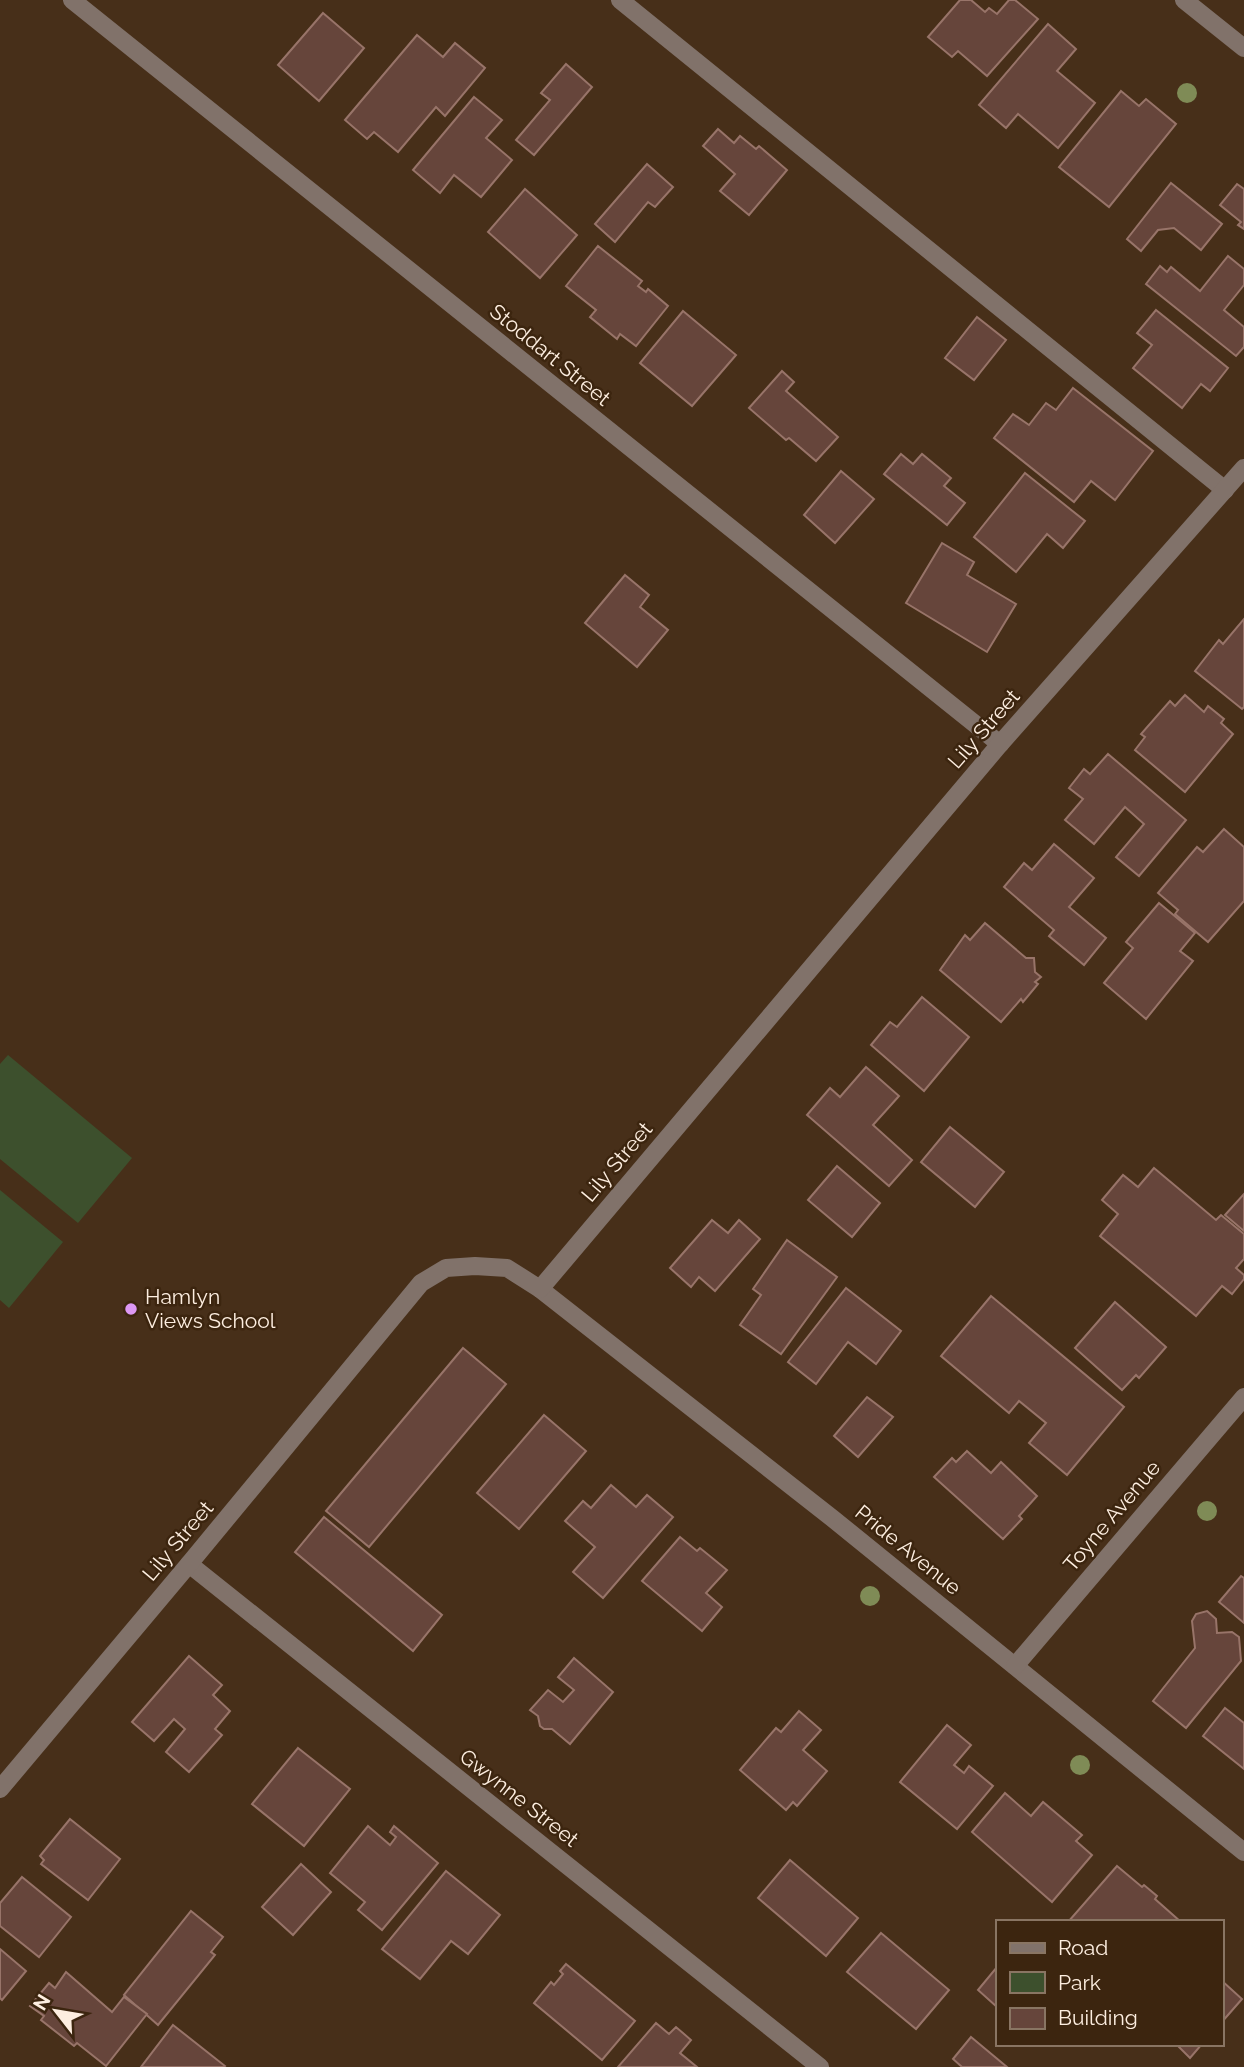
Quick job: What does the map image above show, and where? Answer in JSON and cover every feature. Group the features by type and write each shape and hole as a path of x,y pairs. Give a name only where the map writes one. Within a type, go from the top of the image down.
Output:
{"street":[{"name":"Stoddart Street","path":"72,0 1000,744"},
{"path":"620,0 1225,489"},
{"path":"1184,0 1244,48"},
{"name":"Lily Street","path":"0,1789 421,1283 446,1268 475,1266 507,1268 540,1289 1000,744 1244,468"},
{"name":"Pride Avenue","path":"540,1289 1015,1666 1244,1852"},
{"name":"Toyne Avenue","path":"1015,1666 1244,1397"},
{"name":"Gwynne Street","path":"189,1564 820,2067"}],"green space":[{"path":"8,1055 132,1158 78,1223 0,1159 0,1064"},
{"path":"0,1190 63,1242 9,1308 0,1300"}],"building":[{"path":"960,0 971,0 985,12 989,8 997,14 1009,0 1015,0 1038,19 987,76 958,51 952,57 928,37"},
{"path":"323,13 364,48 319,101 278,65"},
{"path":"1048,24 1076,49 1057,71 1095,103 1058,148 1018,114 1006,128 979,105"},
{"path":"417,35 443,57 455,43 485,68 445,116 436,107 398,152 374,132 367,139 345,120"},
{"path":"566,64 592,87 534,155 516,140 550,100 541,93"},
{"path":"1121,91 1139,106 1146,99 1176,124 1109,207 1059,167"},
{"path":"474,97 502,120 486,138 512,160 481,197 454,175 440,193 413,170"},
{"path":"718,129 734,143 740,136 756,149 759,146 787,170 749,215 720,191 735,174 703,146"},
{"path":"647,164 673,187 655,207 648,202 615,242 595,224"},
{"path":"1171,183 1222,224 1201,250 1174,228 1158,230 1141,251 1127,239"},
{"path":"1237,184 1244,189 1244,229 1238,225 1241,222 1220,205"},
{"path":"525,189 577,235 540,278 488,232"},
{"path":"598,246 642,281 638,286 646,292 648,289 668,306 636,346 620,334 617,339 590,317 596,310 566,286"},
{"path":"1228,256 1244,269 1244,285 1224,310 1244,327 1244,347 1236,356 1146,284 1160,266 1167,272 1171,267 1200,291"},
{"path":"1156,310 1228,368 1210,391 1201,384 1182,408 1133,368 1152,345 1137,333"},
{"path":"683,311 736,355 692,406 640,363"},
{"path":"977,317 1006,340 974,380 945,358"},
{"path":"782,371 794,382 786,391 838,437 816,461 789,438 786,440 749,408"},
{"path":"1073,388 1153,451 1115,500 1091,481 1074,502 994,438 1013,414 1029,425 1046,403 1056,410"},
{"path":"901,454 913,464 922,454 951,478 944,486 965,503 947,525 884,474"},
{"path":"841,471 874,499 835,543 804,515"},
{"path":"1025,473 1085,521 1063,548 1047,534 1016,572 974,537"},
{"path":"942,543 974,562 967,575 1016,604 987,652 906,603"},
{"path":"625,575 649,595 640,607 668,630 637,667 585,623"},
{"path":"1244,619 1242,709 1195,671 1219,640 1223,644"},
{"path":"1185,695 1204,712 1208,706 1224,719 1221,723 1233,734 1185,792 1135,750 1145,737 1141,734 1170,701 1175,706"},
{"path":"1108,754 1186,820 1139,876 1116,857 1144,824 1125,807 1094,844 1065,820 1083,799 1069,788 1084,769 1090,774"},
{"path":"1224,829 1244,847 1244,901 1208,942 1175,914 1178,910 1158,893 1197,847 1203,852"},
{"path":"1054,844 1094,878 1069,907 1106,938 1084,965 1049,936 1054,930 1004,887 1024,863 1032,870"},
{"path":"1159,903 1195,933 1180,951 1193,961 1146,1019 1104,983 1133,948 1126,942"},
{"path":"985,923 1026,958 1034,958 1035,972 1041,977 1023,1002 1021,999 1001,1022 940,970 965,935 970,940"},
{"path":"922,997 969,1037 924,1091 871,1045 890,1022 897,1027"},
{"path":"866,1067 899,1096 873,1125 912,1160 889,1186 807,1115 830,1088 840,1097"},
{"path":"950,1127 1004,1172 975,1207 921,1162"},
{"path":"837,1166 880,1203 852,1237 808,1200"},
{"path":"1154,1168 1216,1220 1221,1215 1244,1234 1244,1259 1236,1268 1244,1275 1244,1279 1232,1294 1222,1286 1196,1316 1100,1236 1118,1214 1102,1200 1123,1175 1138,1187"},
{"path":"1244,1194 1244,1231 1225,1215"},
{"path":"712,1220 728,1233 739,1220 760,1239 715,1291 699,1277 691,1287 670,1268"},
{"path":"787,1240 837,1277 781,1354 740,1325 761,1295 753,1289"},
{"path":"846,1288 901,1331 876,1364 848,1342 816,1384 788,1362"},
{"path":"991,1296 1124,1407 1067,1475 1029,1443 1046,1423 1019,1401 1009,1413 941,1356"},
{"path":"1115,1302 1166,1347 1139,1378 1136,1375 1122,1390 1075,1348"},
{"path":"463,1348 506,1384 369,1547 326,1511"},
{"path":"867,1397 893,1417 858,1457 834,1436"},
{"path":"544,1415 586,1451 519,1529 477,1493"},
{"path":"967,1451 991,1473 1001,1462 1037,1496 1019,1516 1022,1519 1003,1539 934,1477 952,1458 956,1462"},
{"path":"611,1485 636,1507 647,1495 673,1517 603,1598 573,1572 595,1547 565,1521 583,1501 591,1508"},
{"path":"324,1517 442,1615 413,1651 295,1552"},
{"path":"680,1537 697,1551 700,1548 727,1570 706,1593 722,1607 702,1631 642,1581"},
{"path":"1241,1576 1244,1578 1244,1623 1219,1602"},
{"path":"1207,1611 1216,1619 1217,1633 1232,1632 1239,1637 1241,1661 1186,1728 1153,1701 1195,1648 1192,1621 1196,1614"},
{"path":"189,1656 222,1685 213,1695 230,1711 215,1729 222,1735 189,1772 166,1752 185,1729 174,1719 154,1741 132,1722"},
{"path":"574,1658 613,1692 570,1744 552,1729 540,1726 538,1716 530,1710 548,1690 563,1702 574,1690 558,1677"},
{"path":"1225,1708 1244,1723 1244,1769 1203,1736"},
{"path":"799,1711 821,1730 803,1750 827,1771 797,1806 793,1802 786,1810 740,1770 776,1728 781,1732"},
{"path":"947,1725 971,1745 954,1765 964,1773 969,1766 993,1786 957,1829 900,1782"},
{"path":"298,1748 350,1789 304,1846 252,1804"},
{"path":"1005,1793 1031,1816 1043,1802 1082,1835 1076,1841 1092,1855 1052,1902 972,1832"},
{"path":"70,1819 120,1859 88,1900 41,1864 44,1860 40,1856"},
{"path":"368,1826 390,1845 396,1837 390,1832 394,1826 438,1863 382,1930 358,1910 365,1902 330,1873"},
{"path":"790,1860 858,1918 826,1956 758,1898"},
{"path":"301,1864 331,1892 293,1935 262,1907"},
{"path":"1117,1866 1157,1896 1155,1899 1179,1920 1070,1920"},
{"path":"446,1871 500,1915 468,1954 451,1941 420,1979 382,1949"},
{"path":"22,1877 71,1917 39,1957 0,1926 0,1903"},
{"path":"191,1911 223,1937 211,1952 215,1955 158,2025 124,1995"},
{"path":"881,1933 949,1990 916,2029 847,1972"},
{"path":"0,1949 26,1971 2,2000 0,1998"},
{"path":"566,1964 635,2021 602,2060 534,2003 551,1982 554,1985 563,1974 560,1971"},
{"path":"996,1968 996,2006 978,1990"},
{"path":"66,1972 112,2012 124,1997 147,2014 106,2066 77,2043 74,2046 41,2020 44,2016 30,2006 49,1983 55,1988"},
{"path":"1223,1982 1242,1999 1223,2021"},
{"path":"656,2023 669,2034 676,2027 691,2040 680,2053 697,2067 618,2067"},
{"path":"173,2025 225,2066 141,2067"},
{"path":"971,2037 1007,2067 962,2067 953,2059"},
{"path":"1178,2046 1200,2046 1190,2058"}],"place":[{"name":"Hamlyn Views School","path":"131,1309"}]}
